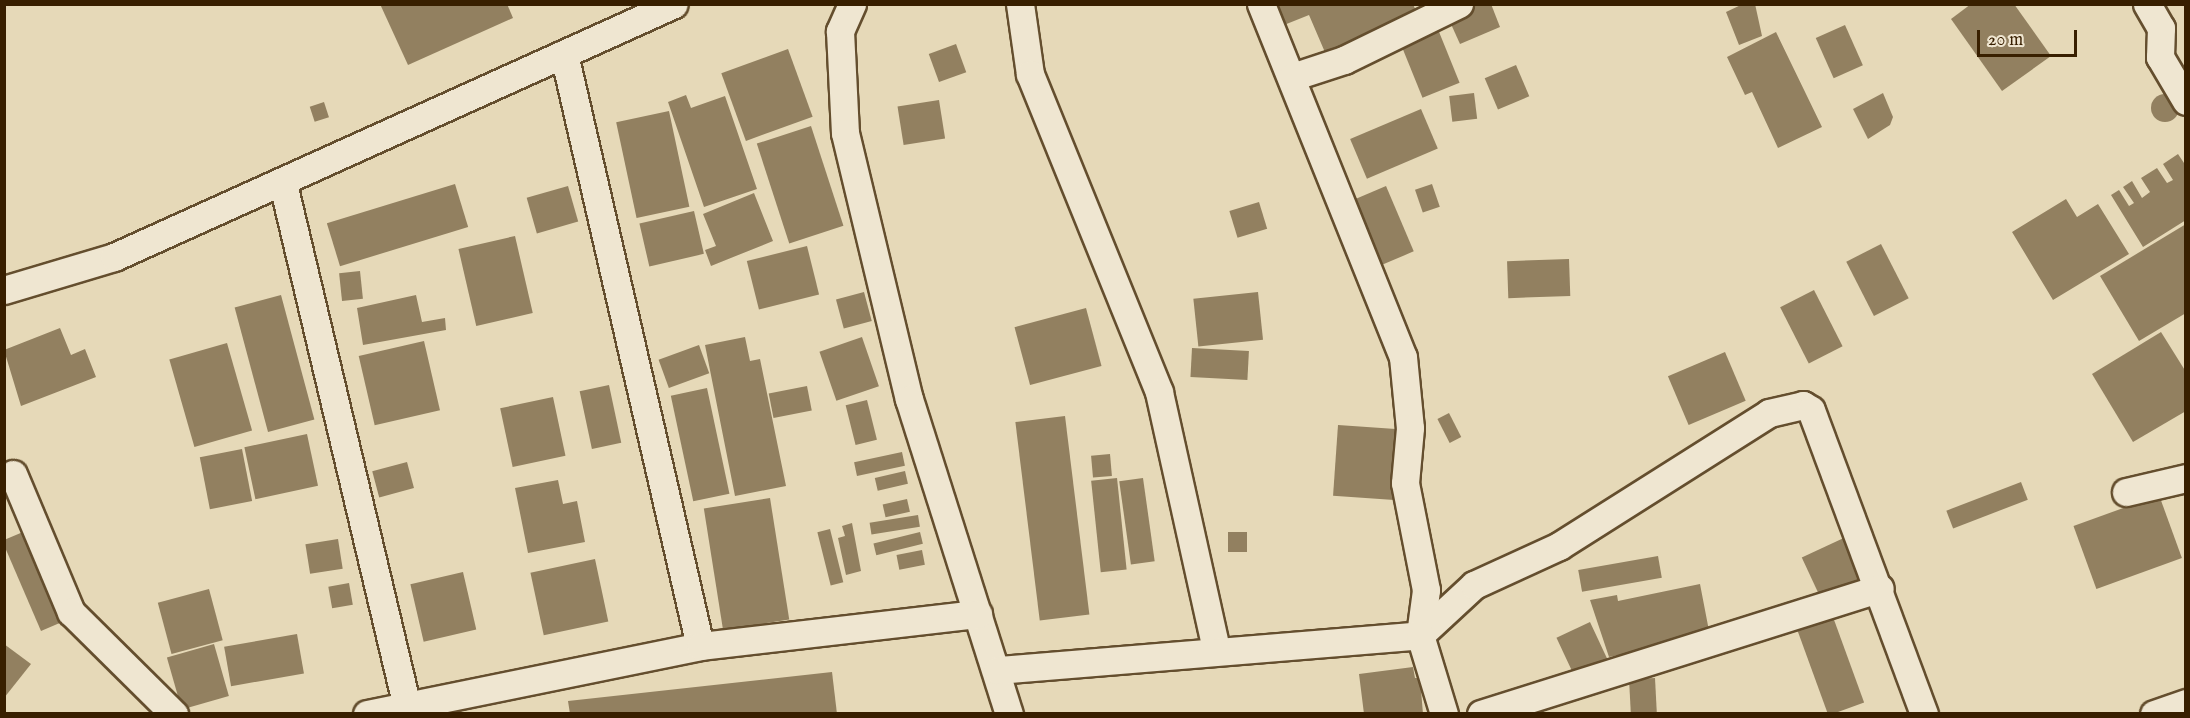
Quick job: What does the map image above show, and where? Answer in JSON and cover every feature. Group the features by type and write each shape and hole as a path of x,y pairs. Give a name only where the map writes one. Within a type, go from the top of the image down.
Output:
{"street":[{"path":"4,290 114,257 283,184 674,4"},
{"path":"852,4 840,31 845,133 909,399 998,670 1009,714"},
{"path":"1020,4 1030,74 1159,392 1216,650"},
{"path":"1261,4 1292,77 1310,134 1403,357 1410,428 1405,483 1426,590 1420,635 1444,714"},
{"path":"1292,77 1344,60 1459,4"},
{"path":"2147,4 2161,28 2160,57 2186,101"},
{"path":"564,54 700,646"},
{"path":"283,184 406,707"},
{"path":"998,670 1216,650 1420,635 1474,585 1559,546 1769,413 1793,405 1811,410 1880,588 1924,714"},
{"path":"7,471 71,612 174,714"},
{"path":"2126,492 2186,478"},
{"path":"1481,714 1880,588"},
{"path":"367,714 700,646 978,614"},
{"path":"2154,714 2186,703"}],"building":[{"path":"380,4 507,4 513,18 408,65"},
{"path":"1276,4 1413,4 1419,18 1327,57 1309,15 1284,25"},
{"path":"1466,4 1491,4 1500,27 1460,44 1446,13"},
{"path":"1743,4 1755,4 1762,36 1739,45 1726,12"},
{"path":"1971,4 2014,4 2051,56 2002,91 1951,19"},
{"path":"1433,17 1460,83 1423,98 1396,32"},
{"path":"1845,25 1863,65 1834,78 1816,38"},
{"path":"1776,32 1822,127 1778,148 1752,92 1745,95 1727,57"},
{"path":"956,44 966,72 939,82 929,54"},
{"path":"788,49 813,117 746,141 721,73"},
{"path":"1516,65 1529,96 1498,110 1485,78"},
{"path":"1474,93 1477,119 1452,122 1449,96"},
{"path":"1883,93 1893,117 1890,125 1868,139 1853,109"},
{"path":"2165,94 2175,98 2179,108 2175,118 2165,122 2155,118 2151,108 2155,98"},
{"path":"686,95 691,108 725,96 757,189 704,207 668,102"},
{"path":"939,100 945,139 904,145 898,107"},
{"path":"324,102 329,117 315,122 310,107"},
{"path":"1421,109 1438,149 1367,179 1350,139"},
{"path":"669,111 689,207 637,218 616,122"},
{"path":"811,126 843,226 789,243 757,144"},
{"path":"2178,154 2186,166 2186,220 2143,247 2111,195 2119,190 2129,206 2134,203 2123,187 2132,181 2142,198 2150,192 2141,178 2157,168 2167,183 2173,180 2163,164"},
{"path":"455,184 468,227 340,266 327,223"},
{"path":"1432,184 1440,207 1423,213 1415,190"},
{"path":"568,186 578,222 537,233 527,198"},
{"path":"1386,186 1414,251 1373,269 1345,203"},
{"path":"754,193 773,241 711,266 705,250 716,246 703,214"},
{"path":"2066,199 2077,217 2098,204 2129,254 2053,300 2012,232"},
{"path":"1259,202 1267,229 1238,238 1229,211"},
{"path":"694,211 704,254 649,266 639,224"},
{"path":"2186,224 2186,313 2139,341 2100,276"},
{"path":"515,236 533,313 476,326 458,249"},
{"path":"1881,244 1909,298 1874,316 1846,262"},
{"path":"807,246 819,295 759,310 747,261"},
{"path":"1569,259 1570,296 1508,298 1507,261"},
{"path":"360,271 363,299 342,301 339,273"},
{"path":"1814,290 1843,346 1809,363 1780,307"},
{"path":"864,292 872,321 844,328 836,300"},
{"path":"1258,292 1263,340 1198,347 1193,299"},
{"path":"281,295 314,420 268,432 235,307"},
{"path":"416,295 422,322 445,318 446,330 363,345 357,308"},
{"path":"1086,308 1102,366 1030,385 1015,327"},
{"path":"60,328 71,355 85,349 96,377 21,406 4,350"},
{"path":"2161,332 2186,372 2186,411 2133,442 2092,374"},
{"path":"745,337 750,361 760,359 786,486 735,496 705,345"},
{"path":"862,337 879,386 836,401 819,352"},
{"path":"424,341 440,410 375,425 359,356"},
{"path":"227,343 252,430 194,447 169,360"},
{"path":"699,345 709,373 669,388 659,360"},
{"path":"1192,348 1249,351 1247,380 1190,377"},
{"path":"1725,352 1746,401 1689,425 1668,376"},
{"path":"609,385 621,443 592,449 580,391"},
{"path":"807,386 812,411 773,418 769,393"},
{"path":"707,388 729,494 693,501 671,396"},
{"path":"553,397 565,456 513,467 500,408"},
{"path":"867,400 877,440 856,445 846,405"},
{"path":"1449,413 1461,437 1450,443 1437,419"},
{"path":"1065,416 1089,615 1040,621 1015,422"},
{"path":"1338,425 1403,430 1398,500 1333,496"},
{"path":"307,434 318,486 255,499 244,447"},
{"path":"242,449 252,501 210,509 200,457"},
{"path":"902,452 905,466 857,476 854,462"},
{"path":"1110,454 1112,476 1093,478 1091,456"},
{"path":"407,462 414,488 379,497 372,471"},
{"path":"905,471 908,484 878,491 875,478"},
{"path":"1117,478 1127,569 1101,572 1091,481"},
{"path":"1143,478 1155,561 1131,565 1119,481"},
{"path":"558,480 563,504 577,501 585,542 528,553 515,488"},
{"path":"2021,482 2028,500 1953,528 1946,511"},
{"path":"2159,495 2182,558 2096,589 2073,526"},
{"path":"770,498 789,619 723,630 704,508"},
{"path":"907,499 910,512 886,517 883,505"},
{"path":"918,515 920,527 871,535 870,523"},
{"path":"852,523 861,571 846,575 838,538 845,536 842,526"},
{"path":"830,529 843,582 831,586 817,532"},
{"path":"23,532 62,622 41,631 4,545 4,540"},
{"path":"920,532 923,544 876,555 873,544"},
{"path":"1228,532 1247,532 1247,552 1228,552"},
{"path":"1848,536 1867,576 1820,597 1802,558"},
{"path":"338,539 343,569 310,574 305,544"},
{"path":"922,550 925,565 899,570 896,555"},
{"path":"1658,556 1662,578 1582,592 1578,570"},
{"path":"595,559 608,622 544,635 530,573"},
{"path":"463,572 476,629 424,642 410,584"},
{"path":"349,583 353,605 332,608 328,587"},
{"path":"1700,584 1710,636 1609,657 1590,600 1617,595 1618,601"},
{"path":"209,589 223,640 172,654 158,603"},
{"path":"1833,617 1864,703 1828,714 1797,630"},
{"path":"1590,622 1610,665 1576,680 1556,638"},
{"path":"297,634 304,673 231,686 224,647"},
{"path":"4,644 31,664 4,698"},
{"path":"214,644 229,696 182,709 167,658"},
{"path":"1413,667 1415,678 1420,678 1423,714 1364,714 1359,674"},
{"path":"832,672 837,714 570,714 568,701"},
{"path":"1655,678 1657,714 1631,714 1629,679"}]}
